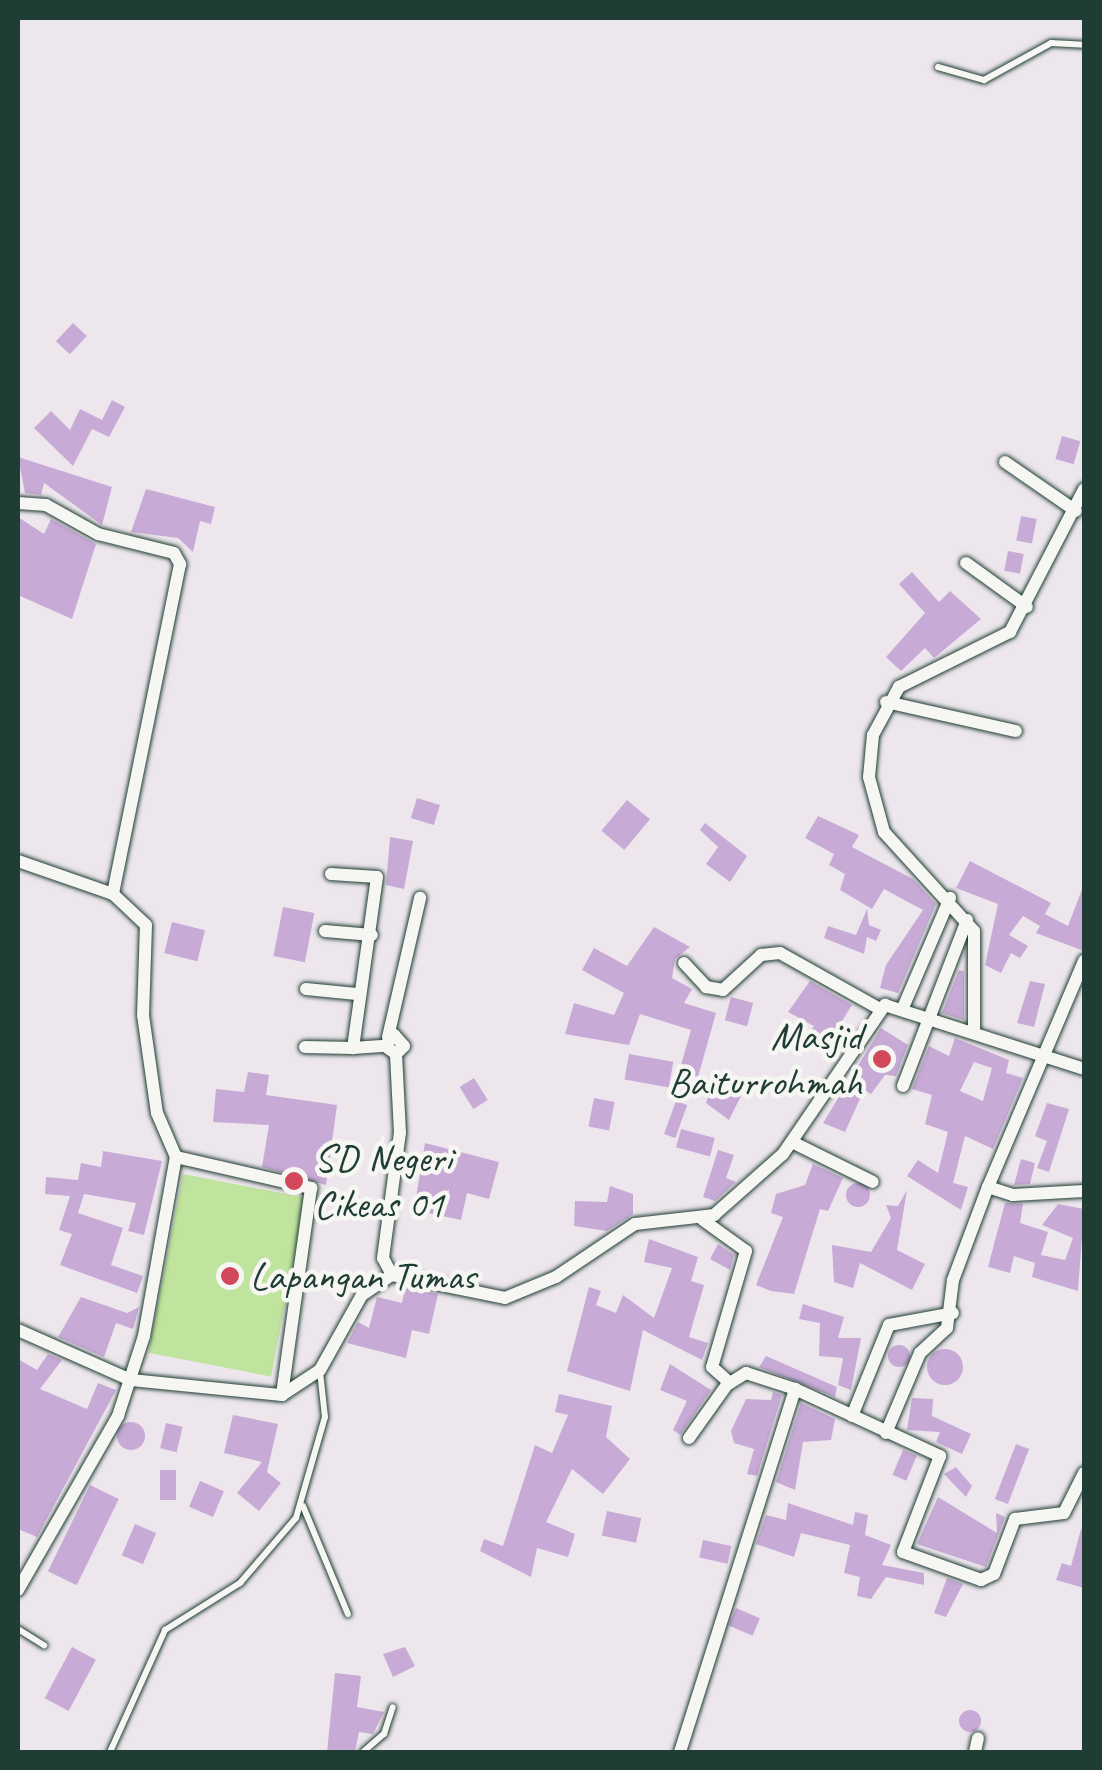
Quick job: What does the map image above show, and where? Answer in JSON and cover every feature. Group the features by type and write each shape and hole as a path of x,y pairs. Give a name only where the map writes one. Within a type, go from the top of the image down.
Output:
{"street":[{"path":"1006,462 1076,511"},
{"path":"974,1033 968,920 878,820 870,756 886,702 912,679 998,643 1026,607 1084,489"},
{"path":"18,503 46,504 98,534 174,553 180,564 113,894"},
{"path":"966,563 1026,607"},
{"path":"886,702 1016,730"},
{"path":"18,861 113,894 146,925 142,1015 157,1112 176,1157 131,1380 96,1462 18,1590"},
{"path":"330,874 376,877 372,935 357,994 353,1048"},
{"path":"392,1275 383,1258 400,1134 390,1046 420,898"},
{"path":"902,1010 950,898"},
{"path":"903,1086 968,920"},
{"path":"326,930 372,935"},
{"path":"684,963 706,987 723,990 760,955 780,953 823,969 878,1008 902,1010 930,1023 974,1033 1084,1069"},
{"path":"886,1433 920,1353 953,1313 953,1280 1041,1054 1084,961"},
{"path":"306,989 357,994"},
{"path":"18,1330 131,1380 282,1395 320,1370 362,1296 392,1275 505,1298 556,1277 635,1224 704,1220 792,1142 878,1008"},
{"path":"305,1047 390,1046"},
{"path":"792,1142 873,1182"},
{"path":"176,1157 312,1188 282,1395"},
{"path":"988,1187 1013,1196 1084,1191"},
{"path":"704,1220 746,1251 710,1355 729,1382"},
{"path":"852,1416 889,1324 953,1313"},
{"path":"689,1438 729,1382 746,1372 852,1416 944,1464 904,1552 981,1580 994,1574 1015,1519 1064,1513 1084,1473"},
{"path":"680,1752 795,1390"}],"lane":[{"path":"938,67 984,80 1051,42 1084,45"},
{"path":"110,1752 164,1630 240,1583 303,1504 324,1418 320,1370"},
{"path":"303,1504 348,1614"},
{"path":"18,1628 44,1645"},
{"path":"362,1752 384,1734 394,1707"}],"green space":[{"name":"Lapangan Tumas","path":"183,1174 306,1198 271,1377 148,1353"}],"building":[{"path":"73,323 87,336 70,354 56,341"},
{"path":"112,400 125,407 109,437 92,429 73,466 34,428 51,411 70,430 80,409 102,420"},
{"path":"1062,436 1080,441 1074,464 1055,459"},
{"path":"18,457 112,487 102,525 44,483 41,495 25,493"},
{"path":"146,489 215,507 211,524 200,521 193,552 178,538 131,532"},
{"path":"1021,516 1037,519 1032,544 1016,541"},
{"path":"18,517 44,534 51,519 96,544 72,619 18,595"},
{"path":"1008,551 1024,554 1020,574 1004,571"},
{"path":"912,572 939,602 950,591 981,619 934,658 925,648 901,671 886,657 925,613 899,584"},
{"path":"417,798 440,805 434,825 411,818"},
{"path":"627,800 650,819 624,850 601,831"},
{"path":"818,816 859,835 852,847 913,879 936,904 898,993 880,988 886,965 923,910 884,889 872,909 840,890 845,874 829,865 834,854 805,838"},
{"path":"705,823 747,856 730,882 706,864 718,847 700,830"},
{"path":"390,837 413,841 404,889 386,885"},
{"path":"970,861 1051,903 1045,914 1068,926 1084,884 1084,951 1036,933 1040,926 1023,916 1009,935 1028,946 1020,958 1011,953 1001,973 985,965 998,904 956,888"},
{"path":"283,907 314,913 305,962 273,956"},
{"path":"867,909 869,925 881,930 876,941 867,937 864,954 824,938 828,926 856,935"},
{"path":"172,922 205,930 197,961 164,953"},
{"path":"654,927 690,947 675,959 672,978 692,989 684,1003 716,1013 698,1077 679,1072 691,1030 640,1014 629,1045 565,1034 574,1003 614,1015 624,993 582,970 594,948 627,966"},
{"path":"959,970 964,971 964,1020 942,1013"},
{"path":"810,981 852,1005 829,1042 840,1048 835,1058 803,1041 814,1026 788,1012"},
{"path":"1030,981 1045,984 1034,1027 1017,1023"},
{"path":"731,997 753,1003 747,1026 725,1020"},
{"name":"Masjid Baiturrohmah","path":"881,1028 908,1045 896,1076 885,1075 871,1094 864,1090 845,1132 823,1123"},
{"path":"955,1038 1009,1060 1006,1073 1023,1078 993,1149 965,1136 953,1183 968,1187 961,1210 907,1176 918,1160 938,1173 948,1132 925,1124 932,1095 912,1089 929,1046 949,1056","holes":["974,1062 992,1068 983,1101 960,1091"]},
{"path":"629,1054 673,1062 669,1087 624,1080"},
{"path":"248,1072 269,1075 266,1095 337,1105 326,1185 262,1167 269,1125 213,1122 216,1089 244,1092"},
{"path":"474,1078 488,1100 473,1109 460,1087"},
{"path":"731,1078 748,1082 729,1120 706,1103 710,1092 727,1097"},
{"path":"594,1098 615,1102 609,1130 588,1126"},
{"path":"676,1101 687,1105 675,1138 664,1134"},
{"path":"1047,1103 1069,1109 1049,1172 1037,1168 1047,1141 1035,1136"},
{"path":"681,1129 715,1138 710,1156 676,1147"},
{"path":"425,1143 499,1162 489,1199 467,1193 461,1220 414,1210"},
{"path":"718,1150 734,1155 726,1178 736,1182 715,1201 703,1197"},
{"path":"103,1151 162,1161 144,1235 128,1231 136,1203 84,1194 78,1213 123,1228 111,1265 143,1276 137,1293 60,1265 72,1234 59,1230 70,1196 45,1194 46,1177 78,1180 81,1163 101,1167"},
{"path":"1021,1159 1035,1163 1030,1184 1014,1185"},
{"path":"813,1164 843,1178 828,1211 820,1209 794,1294 771,1291 756,1285 783,1217 771,1213 776,1194 805,1185"},
{"path":"858,1183 867,1186 867,1204 858,1207 849,1204 846,1195 849,1186"},
{"path":"610,1186 633,1194 633,1214 607,1231 574,1226 575,1201 607,1202"},
{"path":"907,1190 897,1250 925,1264 912,1290 860,1263 853,1288 834,1282 832,1245 871,1252 891,1218 886,1205 898,1206"},
{"path":"1005,1203 1023,1204 1020,1223 1048,1232 1041,1255 1065,1260 1073,1238 1042,1225 1058,1204 1084,1209 1078,1291 1032,1277 1035,1263 1014,1256 1010,1273 988,1267"},
{"path":"649,1239 698,1257 691,1281 704,1285 689,1337 708,1343 702,1360 643,1330 630,1391 567,1371 589,1287 601,1291 596,1305 616,1313 623,1295 654,1318 672,1268 644,1262"},
{"path":"718,1244 734,1255 730,1270 710,1259"},
{"path":"405,1288 438,1294 429,1334 412,1330 406,1358 347,1343 358,1322 369,1328 377,1297 402,1303"},
{"path":"81,1297 127,1313 139,1307 133,1329 116,1323 104,1357 58,1337"},
{"path":"803,1304 844,1317 838,1338 861,1338 851,1390 838,1385 843,1358 819,1356 820,1323 799,1319"},
{"path":"899,1345 907,1348 907,1364 899,1367 891,1364 888,1356 891,1348"},
{"path":"945,1349 958,1354 963,1367 958,1380 945,1385 932,1380 927,1367 932,1354"},
{"path":"48,1354 62,1360 40,1389 87,1409 98,1383 116,1390 37,1537 18,1529 18,1359 37,1370"},
{"path":"766,1356 837,1387 835,1397 759,1367"},
{"path":"670,1364 711,1390 680,1435 673,1430 687,1401 660,1390"},
{"path":"773,1392 782,1395 757,1476 747,1474 754,1449 734,1443 731,1431 746,1399 771,1400"},
{"path":"559,1394 612,1406 606,1437 630,1459 603,1494 572,1469 546,1522 575,1534 568,1557 537,1548 531,1577 480,1551 484,1539 503,1546 535,1445 552,1453 568,1415 555,1412"},
{"path":"912,1398 933,1399 932,1416 971,1434 962,1454 936,1442 940,1432 907,1430"},
{"path":"801,1403 835,1419 831,1440 803,1442 795,1490 776,1482"},
{"path":"233,1415 278,1424 267,1472 281,1483 259,1511 237,1493 262,1462 224,1453"},
{"path":"131,1422 141,1426 145,1436 141,1446 131,1450 121,1446 117,1436 121,1426"},
{"path":"166,1423 183,1427 177,1452 160,1448"},
{"path":"1016,1444 1029,1449 1008,1504 995,1499"},
{"path":"903,1450 917,1456 906,1481 892,1475"},
{"path":"956,1467 972,1486 966,1497 944,1474"},
{"path":"160,1470 176,1470 176,1500 160,1500"},
{"path":"200,1481 224,1491 213,1517 189,1507"},
{"path":"90,1485 119,1499 77,1585 48,1571"},
{"path":"938,1497 997,1533 996,1513 1005,1517 986,1567 917,1544"},
{"path":"788,1503 853,1525 855,1512 868,1515 865,1535 891,1545 882,1565 924,1573 924,1585 886,1577 871,1599 857,1596 860,1577 844,1573 850,1545 801,1533 794,1557 756,1544 766,1515 786,1520"},
{"path":"607,1511 641,1518 636,1543 602,1535"},
{"path":"135,1524 156,1533 143,1564 122,1555"},
{"path":"1081,1529 1084,1588 1056,1580 1062,1563 1071,1566"},
{"path":"703,1540 731,1546 728,1564 699,1558"},
{"path":"947,1578 963,1584 946,1617 934,1613"},
{"path":"736,1608 760,1618 753,1636 729,1625"},
{"path":"72,1647 96,1660 69,1711 45,1698"},
{"path":"405,1647 415,1666 393,1677 383,1654"},
{"path":"335,1673 361,1676 357,1707 384,1712 373,1734 359,1732 355,1752 327,1752"},
{"path":"970,1710 978,1713 978,1729 970,1732 962,1729 959,1721 962,1713"}],"place":[{"name":"Masjid Baiturrohmah","path":"882,1059"},
{"name":"SD Negeri Cikeas 01","path":"294,1181"},
{"name":"Lapangan Tumas","path":"230,1276"}]}
